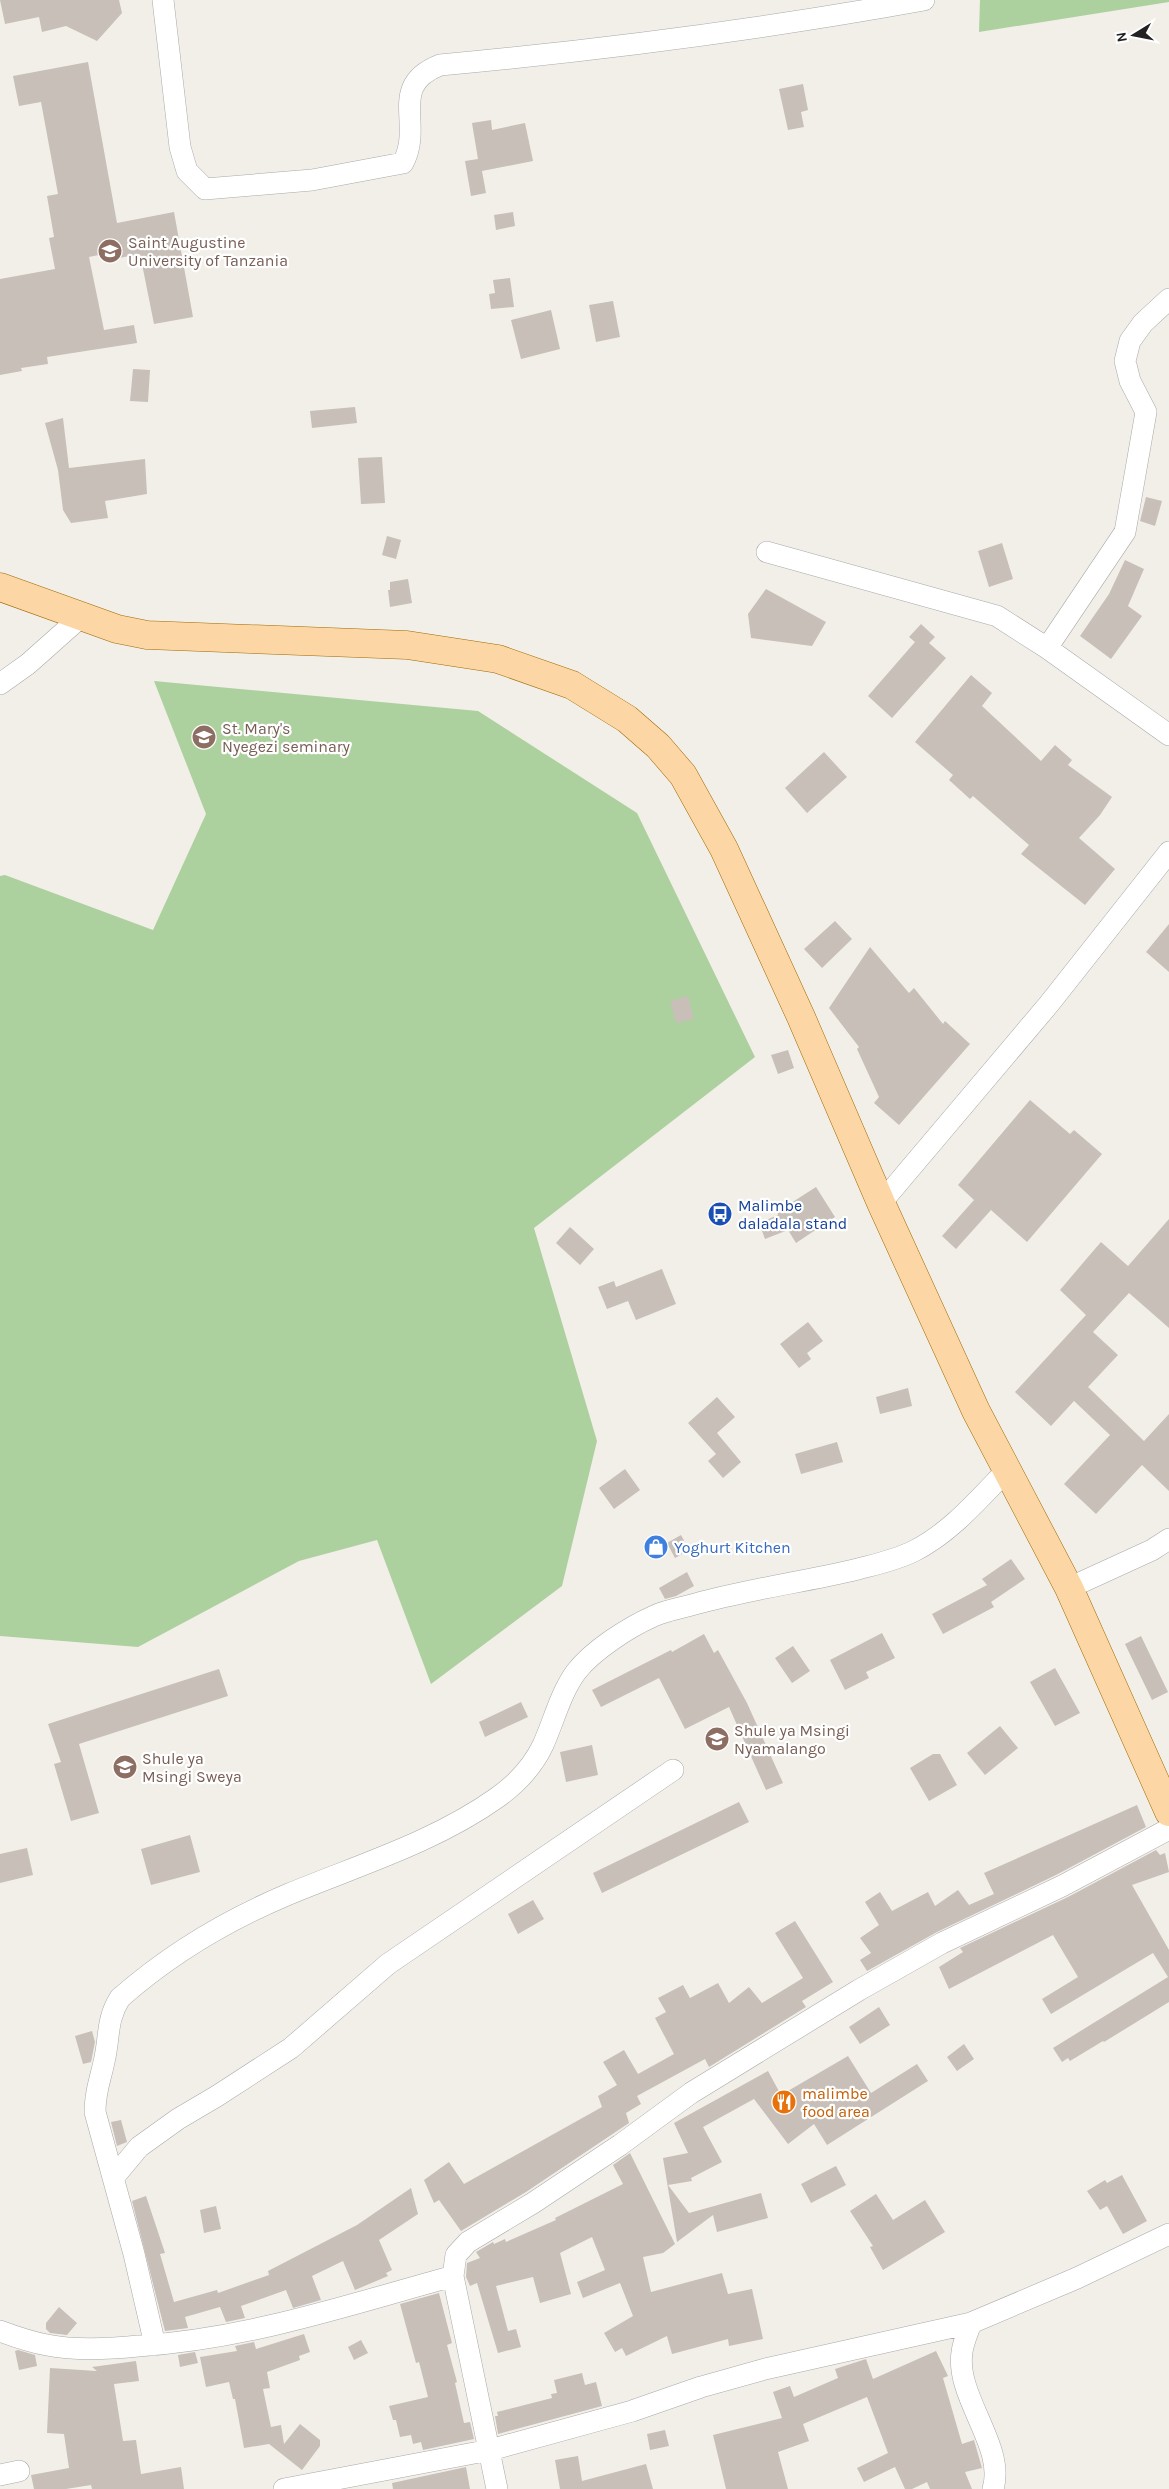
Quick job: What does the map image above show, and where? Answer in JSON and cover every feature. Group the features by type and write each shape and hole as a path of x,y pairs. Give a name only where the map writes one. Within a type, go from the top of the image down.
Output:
{"main road":[{"path":"0,587 118,629 147,635 408,646 498,659 572,685 627,720 658,746 683,775 724,849 801,1017 881,1203 976,1412 1069,1588 1169,1812"}],"street":[{"path":"163,0 180,147 187,171 205,189 312,180 403,163 410,151 410,93 415,81 424,71 440,65 563,54 804,21 924,0"},
{"path":"1047,648 1125,532 1146,412 1130,381 1125,361 1130,341 1143,323 1169,299"},
{"path":"767,552 997,616 1047,648 1169,735"},
{"path":"0,684 28,664 82,616"},
{"path":"881,1203 1049,1004 1169,852"},
{"path":"155,2345 114,2177 95,2112 95,2096 104,2064 112,2011 120,1998 196,1940 286,1895 415,1843 452,1825 498,1797 524,1775 542,1748 559,1703 577,1671 611,1640 655,1615 715,1598 837,1574 894,1559 915,1551 938,1536 961,1516 1007,1470"},
{"path":"1069,1588 1152,1550 1169,1539"},
{"path":"114,2177 139,2147 178,2119 290,2048 388,1964 673,1770"},
{"path":"497,2489 453,2276 456,2255 468,2242 533,2203 692,2093 859,1990 942,1944 1062,1886 1169,1829"},
{"path":"284,2489 490,2450 632,2411 701,2387 765,2369 972,2323 1077,2278 1169,2234"},
{"path":"0,2331 49,2346 114,2348 205,2340 271,2327 453,2276"},
{"path":"972,2323 962,2352 963,2378 992,2457 996,2479 993,2489"}],"green space":[{"path":"980,0 1169,0 1169,2 979,32"},
{"path":"154,681 478,711 637,813 755,1057 534,1228 597,1441 562,1586 431,1684 377,1540 299,1561 138,1647 0,1636 0,876 5,875 153,930 206,814"}],"building":[{"path":"0,0 119,0 122,13 97,41 66,26 42,32 39,17 5,24"},
{"path":"88,62 117,223 174,212 193,317 154,324 140,254 119,258 118,251 89,257 104,330 134,325 137,343 47,357 48,364 21,368 22,371 0,375 0,279 55,269 49,238 54,237 47,196 58,194 41,102 19,106 13,76"},
{"path":"803,84 808,110 801,112 804,127 788,130 779,89"},
{"path":"491,120 492,130 525,123 533,161 482,171 486,193 471,196 465,161 478,159 472,123"},
{"path":"513,212 515,226 496,230 494,215"},
{"path":"510,278 514,307 491,309 489,294 495,293 493,280"},
{"path":"613,301 620,337 596,342 589,305"},
{"path":"551,310 560,349 521,359 511,320"},
{"path":"133,369 150,370 148,402 130,401"},
{"path":"355,407 357,423 312,428 310,411"},
{"path":"63,418 69,468 145,459 147,494 105,501 108,518 71,523 63,510 58,470 45,423"},
{"path":"382,457 385,503 361,504 358,458"},
{"path":"1146,497 1162,501 1155,526 1140,521"},
{"path":"387,536 401,540 396,559 382,555"},
{"path":"1002,543 1013,579 989,587 978,551"},
{"path":"1125,560 1144,569 1128,606 1142,616 1111,659 1080,636 1109,594"},
{"path":"408,579 412,603 390,607 388,590 390,590 390,582"},
{"path":"766,589 826,622 812,646 751,638 748,614"},
{"path":"921,624 935,637 929,643 946,658 892,718 868,696 915,642 909,637"},
{"path":"971,675 992,693 982,706 1041,761 1055,745 1072,760 1068,765 1112,797 1100,815 1079,838 1115,869 1085,905 1021,854 1029,845 973,796 970,799 949,780 953,775 915,742"},
{"path":"824,752 847,777 807,813 785,788"},
{"path":"835,921 852,939 822,968 804,949"},
{"path":"1169,924 1169,972 1146,952"},
{"path":"870,947 909,993 914,988 943,1024 945,1021 970,1044 899,1125 874,1103 879,1097 857,1049 859,1047 829,1008"},
{"path":"688,996 694,1019 676,1023 670,1001"},
{"path":"788,1050 794,1068 778,1074 771,1055"},
{"path":"1030,1100 1070,1134 1074,1130 1102,1154 1027,1242 991,1210 956,1249 942,1236 974,1200 958,1185"},
{"path":"816,1187 835,1217 796,1243 788,1230 765,1239 759,1223 778,1215 777,1212"},
{"path":"1169,1219 1169,1328 1129,1293 1093,1332 1118,1355 1088,1387 1144,1441 1169,1414 1169,1491 1142,1465 1096,1514 1064,1484 1110,1435 1074,1401 1051,1426 1015,1392 1086,1315 1060,1290 1101,1242 1128,1266"},
{"path":"570,1227 594,1249 580,1265 556,1243"},
{"path":"662,1269 676,1304 636,1320 628,1301 607,1309 598,1287 614,1281 616,1287"},
{"path":"808,1322 823,1341 807,1353 811,1359 799,1368 780,1344"},
{"path":"908,1388 912,1406 880,1414 876,1397"},
{"path":"717,1397 735,1417 717,1433 741,1462 723,1478 708,1461 716,1454 688,1423"},
{"path":"837,1442 843,1462 801,1474 795,1454"},
{"path":"625,1469 640,1490 614,1509 599,1488"},
{"path":"681,1535 689,1550 675,1558 667,1543"},
{"path":"1011,1559 1025,1579 991,1602 994,1607 943,1634 932,1614 987,1585 982,1579"},
{"path":"687,1572 694,1586 676,1596 665,1599 659,1588"},
{"path":"882,1633 895,1658 866,1672 869,1678 845,1690 830,1660"},
{"path":"704,1634 714,1653 718,1650 747,1703 783,1783 766,1790 729,1707 685,1729 659,1678 601,1707 592,1690 671,1650 672,1652"},
{"path":"1141,1636 1168,1692 1152,1700 1125,1644"},
{"path":"793,1646 810,1671 792,1683 775,1658"},
{"path":"1055,1668 1080,1713 1055,1726 1030,1682"},
{"path":"219,1669 228,1696 79,1744 99,1813 71,1821 54,1764 61,1762 48,1724"},
{"path":"521,1702 528,1717 485,1737 479,1722"},
{"path":"1000,1726 1018,1748 985,1775 967,1753"},
{"path":"592,1745 598,1775 566,1782 560,1752"},
{"path":"933,1754 940,1754 957,1785 929,1801 910,1768"},
{"path":"739,1802 749,1822 602,1893 593,1873"},
{"path":"1137,1805 1146,1827 1056,1875 937,1932 867,1971 860,1960 871,1953 860,1938 879,1925 865,1902 880,1892 892,1911 928,1892 935,1906 958,1890 969,1905 994,1894 984,1873"},
{"path":"190,1835 200,1872 151,1885 141,1849"},
{"path":"27,1848 33,1875 0,1883 0,1854"},
{"path":"1156,1850 1160,1855 1165,1853 1169,1872 1132,1885 1169,1950 1169,2002 1104,2042 1070,2061 1068,2058 1062,2062 1053,2048 1168,1977 1153,1953 1051,2014 1042,1999 1078,1977 1053,1935 949,1989 939,1967 963,1952 960,1948 1068,1897"},
{"path":"533,1900 544,1919 518,1934 508,1914"},
{"path":"795,1921 833,1982 802,2001 806,2007 709,2067 705,2059 637,2096 641,2104 626,2113 629,2123 526,2192 461,2231 439,2200 434,2203 424,2180 449,2162 464,2184 602,2107 598,2096 617,2085 603,2062 624,2050 638,2074 674,2054 655,2018 666,2012 658,1998 683,1985 690,1998 718,1983 729,2003 749,1987 762,2003 803,1978 775,1933"},
{"path":"879,2007 890,2025 860,2044 849,2027"},
{"path":"92,2031 95,2042 91,2062 83,2064 75,2036"},
{"path":"964,2044 974,2059 957,2071 947,2057"},
{"path":"848,2056 871,2093 917,2064 928,2081 827,2145 814,2124 788,2144 754,2099 703,2127 722,2162 691,2178 692,2181 668,2185 689,2213 761,2193 768,2218 717,2232 713,2215 677,2242 663,2158 688,2153 674,2123 768,2071 781,2095"},
{"path":"121,2120 127,2142 117,2146 111,2122"},
{"path":"630,2153 675,2244 663,2253 643,2257 651,2292 722,2273 728,2294 752,2289 763,2339 729,2346 728,2339 672,2354 667,2336 626,2356 622,2348 615,2352 604,2333 633,2316 620,2283 583,2298 577,2282 605,2270 592,2237 560,2253 571,2294 540,2303 533,2277 496,2286 508,2331 516,2329 521,2347 498,2353 477,2283 470,2286 466,2277 467,2263 480,2258 476,2252 493,2242 494,2244 505,2239 506,2242 556,2220 555,2218 623,2184 613,2165"},
{"path":"836,2166 846,2185 811,2203 801,2184"},
{"path":"1122,2175 1147,2221 1123,2234 1107,2206 1100,2210 1087,2191 1105,2180 1107,2183"},
{"path":"411,2188 418,2214 379,2240 392,2270 386,2273 388,2276 355,2290 343,2261 312,2276 321,2300 293,2308 286,2290 241,2306 245,2318 226,2322 220,2307 185,2317 188,2328 165,2331 132,2201 146,2196 165,2253 160,2254 174,2302 217,2290 218,2293 269,2275 268,2271 357,2225"},
{"path":"876,2194 893,2220 925,2200 945,2232 883,2270 870,2247 873,2246 850,2211"},
{"path":"216,2206 221,2229 204,2233 200,2210"},
{"path":"439,2293 452,2343 447,2345 457,2382 455,2383 464,2423 470,2422 474,2439 423,2450 421,2442 413,2444 411,2435 400,2437 396,2420 393,2420 389,2406 428,2397 419,2362 416,2363 400,2304"},
{"path":"59,2307 77,2323 67,2335 50,2333 46,2329 46,2323"},
{"path":"304,2334 310,2352 299,2356 300,2360 267,2372 270,2388 263,2389 271,2427 281,2425 284,2444 300,2424 320,2440 320,2446 302,2470 269,2444 244,2448 235,2399 233,2399 229,2382 206,2387 200,2357 237,2351 235,2346 254,2342 256,2349"},
{"path":"361,2340 368,2353 354,2360 348,2347"},
{"path":"18,2350 35,2355 37,2366 19,2370 15,2351"},
{"path":"936,2351 948,2376 943,2378 962,2444 974,2440 982,2468 965,2472 972,2489 930,2489 927,2482 912,2489 905,2489 895,2467 864,2482 857,2468 888,2453 867,2397 803,2424 809,2441 778,2452 788,2489 726,2489 713,2435 782,2418 773,2392 790,2386 794,2397 838,2378 835,2369 866,2359 873,2379"},
{"path":"195,2352 198,2363 180,2367 178,2355"},
{"path":"136,2361 139,2381 114,2384 123,2441 136,2440 141,2474 181,2467 184,2489 92,2489 91,2485 66,2489 34,2489 31,2475 69,2468 64,2434 47,2433 50,2368 97,2371 92,2367"},
{"path":"582,2373 585,2385 596,2382 602,2406 498,2434 495,2416 498,2416 497,2412 552,2398 551,2394 557,2393 554,2380"},
{"path":"665,2430 669,2446 650,2450 647,2434"},
{"path":"578,2456 582,2481 646,2464 653,2489 560,2489 555,2460"},
{"path":"466,2467 470,2489 393,2489 392,2483"}],"place":[{"name":"Saint Augustine University of Tanzania","path":"110,251"},
{"name":"St. Mary's Nyegezi seminary","path":"204,737"},
{"name":"Malimbe daladala stand","path":"720,1214"},
{"name":"Yoghurt Kitchen","path":"656,1547"},
{"name":"Shule ya Msingi Nyamalango","path":"717,1739"},
{"name":"Shule ya Msingi Sweya","path":"125,1767"},
{"name":"malimbe food area","path":"784,2102"}]}
